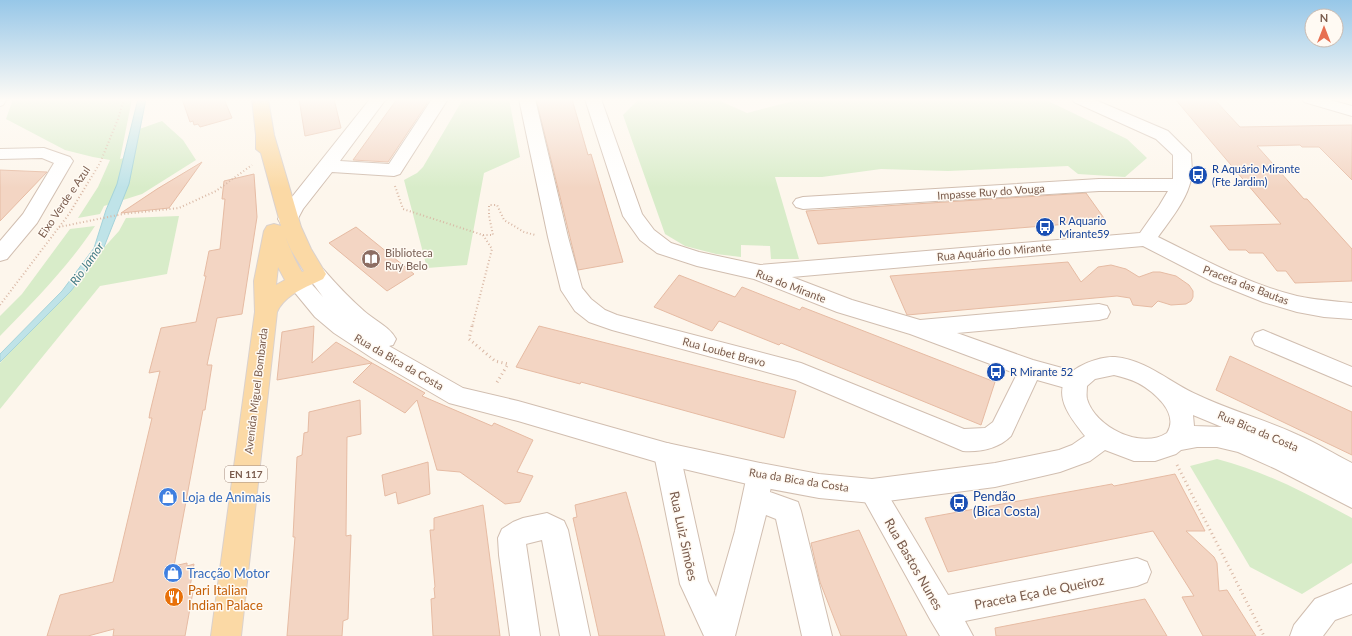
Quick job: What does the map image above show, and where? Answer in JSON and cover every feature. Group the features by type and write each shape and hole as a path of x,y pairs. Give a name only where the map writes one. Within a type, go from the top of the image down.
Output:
{"main road":[{"name":"Avenida Miguel Bombarda","path":"264,129 265,168 281,225 278,247 289,270 307,278"},
{"name":"Avenida Miguel Bombarda","path":"226,636 266,312 265,281 281,225"},
{"name":"Avenida Miguel Bombarda","path":"266,312 277,294 307,278"}],"street":[{"path":"281,225 355,129"},
{"path":"327,166 394,170 421,129"},
{"name":"Rua Loubet Bravo","path":"534,129 558,237 572,290 583,305 598,316 612,322 801,372 963,440 980,440 998,434 1002,429 1031,369"},
{"name":"Rua do Mirante","path":"603,129 633,216 647,235 664,248 697,260 758,272 845,306 917,328 1031,369 1076,381"},
{"path":"1146,239 1169,205 1182,179 1182,154 1162,135 1148,129"},
{"path":"0,154 18,155 44,153 64,162 30,218 0,254"},
{"name":"Impasse Ruy do Vouga","path":"803,203 1099,185 1179,185"},
{"name":"Rua Aquário do Mirante","path":"758,272 1146,239"},
{"name":"Praceta das Bautas","path":"1146,239 1198,266 1268,296 1289,303 1328,310 1352,311"},
{"name":"Rua Aquário do Mirante","path":"845,306 834,293 834,280 846,269 868,262"},
{"name":"Rua da Bica da Costa","path":"307,278 347,309 372,331 411,356 518,411"},
{"name":"Rua da Bica da Costa","path":"307,278 323,311 342,327 380,352 457,396 518,411 667,454 757,487 819,486 872,491 995,475 1060,461 1081,453 1104,437"},
{"path":"917,328 1099,312"},
{"path":"1263,339 1352,377"},
{"path":"1114,366 1137,372 1148,377 1164,388 1175,401 1182,415 1183,428 1173,444 1154,451 1137,450 1120,445 1104,437 1081,415 1073,391 1076,381 1085,372 1098,367 1114,366"},
{"name":"Rua Bica da Costa","path":"1164,388 1190,403 1289,442 1352,476"},
{"name":"Rua Bica da Costa","path":"1173,444 1197,436 1217,436 1242,442 1285,461 1352,496"},
{"name":"Rua Luiz Simões","path":"667,454 694,584 720,636"},
{"path":"757,487 788,511 817,636"},
{"name":"Rua Luiz Simões","path":"720,636 749,531 757,487"},
{"name":"Rua Bastos Nunes","path":"872,491 941,611 958,636"},
{"path":"525,636 513,555 512,538 523,531 547,526 554,530 575,636"},
{"name":"Praceta Eça de Queiroz","path":"941,611 1137,572"},
{"path":"694,584 719,597 732,592"},
{"path":"1305,636 1325,609 1352,599"}],"path":[{"name":"Eixo Verde e Azul","path":"0,305 59,227 100,163 114,129"},
{"path":"59,227 123,214 179,208 216,191 252,166 265,134"},
{"path":"390,170 403,208 483,235 493,235 492,225 487,211 489,205 496,205 504,220 524,232 535,235"},
{"path":"483,235 492,249 469,340 495,361 508,364 488,396"},
{"path":"1173,444 1264,636"}],"green space":[{"path":"24,129 126,129 120,159 124,158 131,132 140,129 170,129 183,140 196,160 142,194 104,206 100,214 78,218 98,187 110,160 65,150"},
{"path":"446,129 515,129 520,157 484,173 467,265 427,268 404,180 417,173 423,167"},
{"path":"628,129 1106,129 1127,139 1147,158 1125,177 1078,174 1068,166 948,171 881,169 822,177 775,177 799,259 771,259 770,246 741,245 741,257 716,254 685,246 665,234"},
{"path":"179,216 167,274 100,286 0,409 0,363 119,231 126,218"},
{"path":"95,226 74,256 62,270 0,336 0,316 22,294 70,229"},
{"path":"1217,459 1269,477 1303,492 1352,518 1352,563 1302,594 1250,567 1190,466"}],"water":[{"name":"Rio Jamor","path":"131,129 140,129 129,184 104,247 71,291 0,362 0,354 62,291 94,248 106,210 117,184"}],"building":[{"path":"304,129 338,129 305,136"},
{"path":"376,129 410,129 388,162 353,160"},
{"path":"543,129 580,129 588,155 591,154 623,262 578,270"},
{"path":"1200,129 1352,129 1352,180 1319,147 1302,147 1300,145 1257,146 1304,199 1307,199 1352,249 1352,281 1295,283 1286,271 1277,271 1263,253 1249,253 1246,250 1229,250 1210,226 1281,224"},
{"path":"202,162 169,208 121,213 157,189"},
{"path":"0,170 47,172 0,221"},
{"path":"254,174 257,217 242,314 217,318 207,365 212,365 205,410 203,410 174,566 187,563 187,566 194,564 190,587 194,586 185,636 113,636 114,629 88,636 47,636 60,595 113,582 152,418 149,418 160,371 149,373 161,328 196,322 206,276 204,276 209,251 220,249 225,199 222,199 224,181"},
{"path":"1086,193 1106,221 818,244 806,211"},
{"name":"Biblioteca Ruy Belo","path":"356,227 414,274 387,291 329,243"},
{"path":"1068,262 1081,282 1098,267 1111,265 1126,269 1139,277 1153,272 1176,276 1189,285 1193,291 1193,297 1191,301 1186,304 1171,305 1158,301 1152,307 1133,305 1130,298 1117,296 907,315 890,276"},
{"path":"679,275 735,297 742,287 800,310 802,307 995,382 981,425 781,343 779,345 719,321 712,331 654,307"},
{"path":"314,326 312,363 336,342 372,363 277,380 282,332"},
{"path":"539,326 796,391 784,438 581,382 580,384 516,367"},
{"path":"1230,356 1352,412 1352,455 1216,390"},
{"path":"372,363 425,393 422,396 492,426 494,423 533,440 517,472 533,476 520,502 505,504 460,472 437,470 417,400 405,413 353,382"},
{"path":"360,400 361,434 347,437 346,536 351,535 348,619 343,621 342,636 287,636 295,537 293,537 297,457 302,455 304,433 308,432 309,412"},
{"path":"428,462 430,494 398,504 396,492 385,496 382,475"},
{"path":"1175,474 1205,531 1186,531 1214,557 1217,563 1219,591 1227,590 1256,636 1203,636 1182,597 1194,596 1153,531 948,572 925,518 1112,484 1114,486"},
{"path":"626,492 665,636 599,636 573,518 577,517 575,505"},
{"path":"483,505 500,636 433,636 431,599 435,598 435,587 430,530 434,530 434,518"},
{"path":"859,530 907,636 841,636 820,582 811,543"},
{"path":"1145,599 1167,636 996,636 995,628"}],"place":[{"name":"R Aquário Mirante (Fte Jardim)","path":"1198,175"},
{"name":"R Aquario Mirante59","path":"1045,227"},
{"name":"Biblioteca Ruy Belo","path":"371,259"},
{"name":"R Mirante 52","path":"996,372"},
{"name":"Loja de Animais","path":"168,497"},
{"name":"Pendão (Bica Costa)","path":"959,503"},
{"name":"Tracção Motor","path":"173,573"},
{"name":"Pari Italian Indian Palace","path":"174,597"}]}
